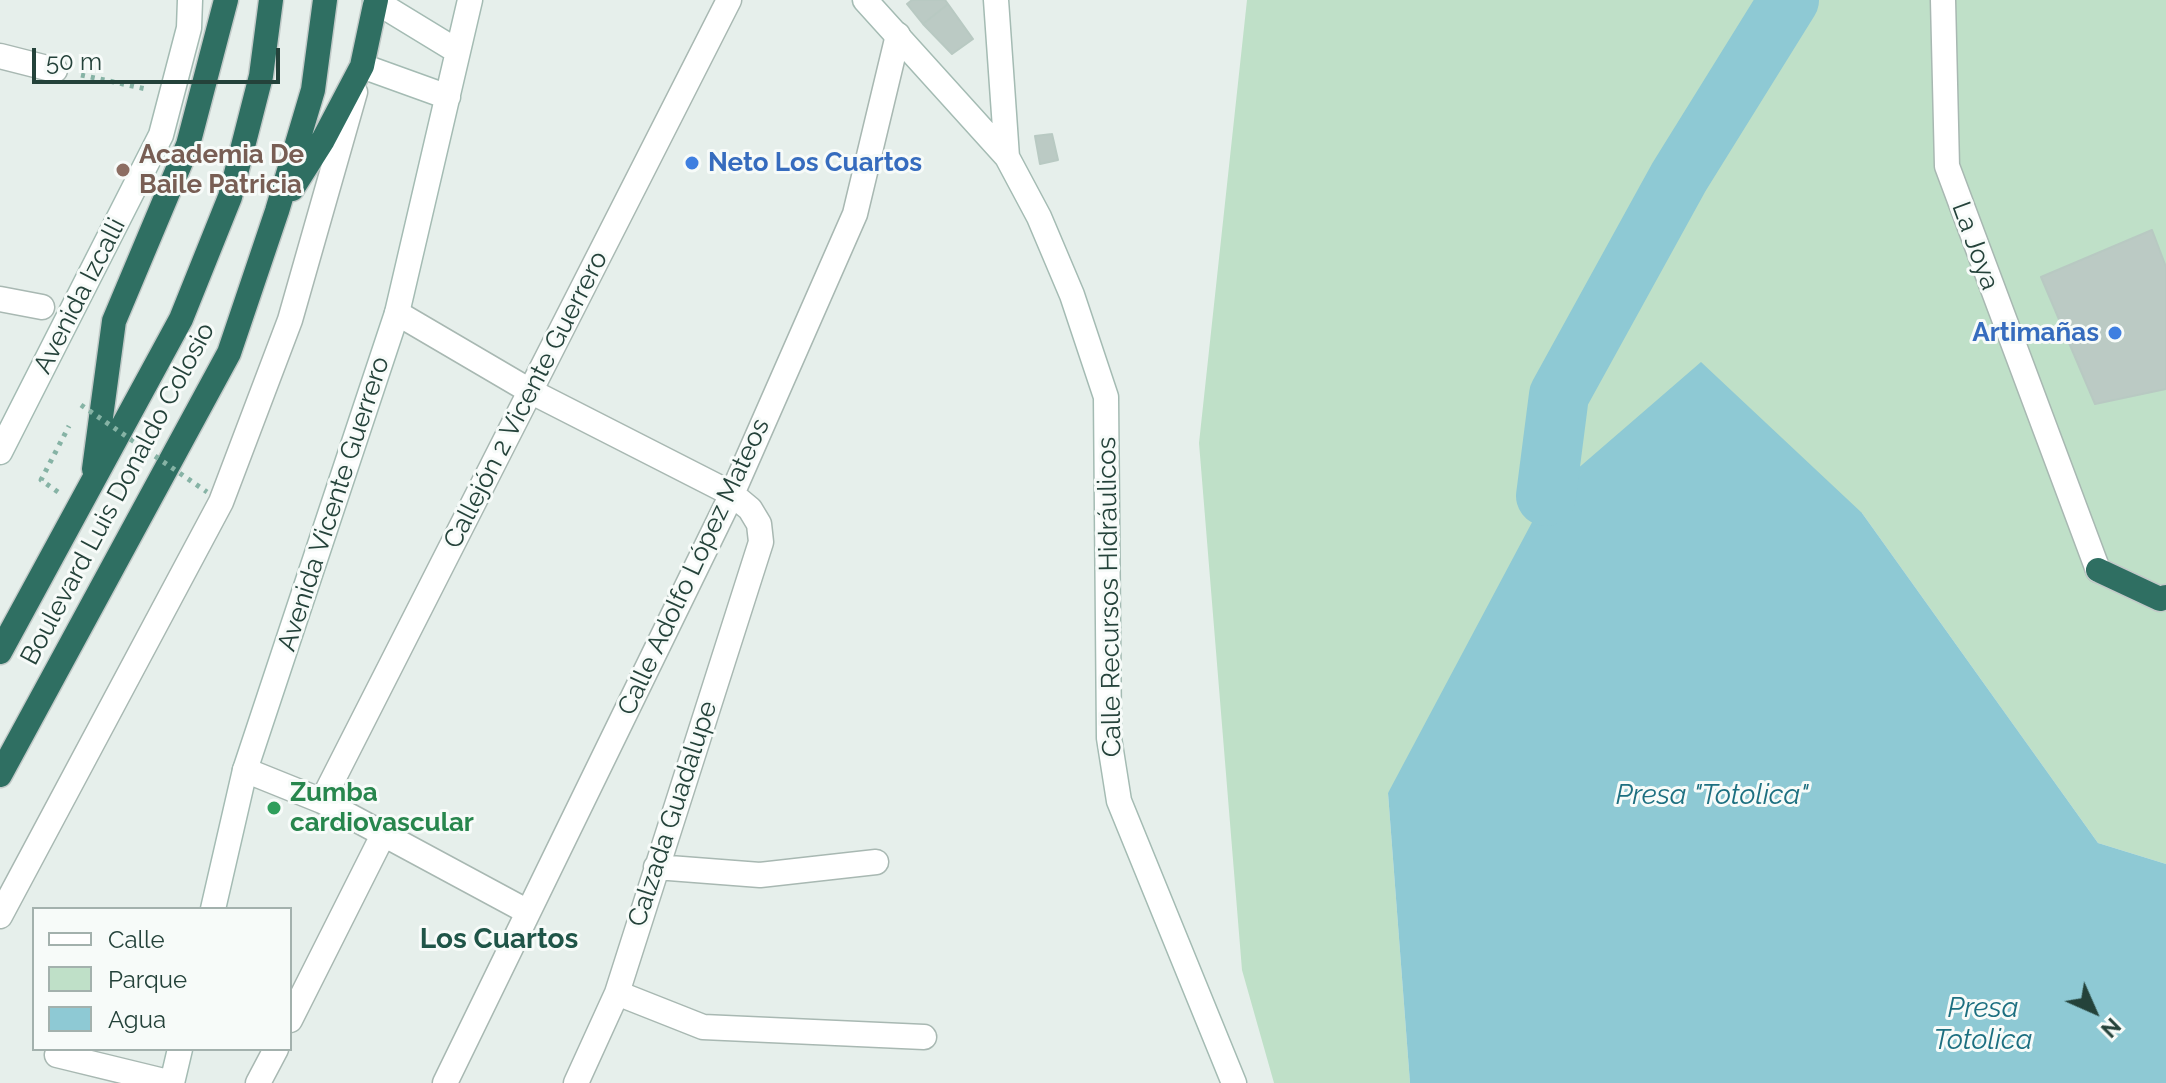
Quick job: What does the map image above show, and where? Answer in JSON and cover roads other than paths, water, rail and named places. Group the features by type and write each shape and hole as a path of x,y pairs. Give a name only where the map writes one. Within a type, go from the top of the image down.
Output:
{"highway":[{"path":"92,483 114,321 188,145 226,0"},
{"name":"Boulevard Luis Donaldo Colosio","path":"0,652 181,319 230,197 261,76 271,0"},
{"name":"Boulevard Luis Donaldo Colosio","path":"0,775 229,353 277,211 313,90 325,0"},
{"path":"277,211 323,140 362,66 376,0"},
{"path":"2098,570 2160,599 2166,597"}],"street":[{"name":"Avenida Izcalli","path":"0,452 161,135 189,28 190,0"},
{"path":"376,0 457,51"},
{"name":"Avenida Vicente Guerrero","path":"213,907 245,770 397,313 470,0"},
{"name":"Callejón 2 Vicente Guerrero","path":"322,801 729,0"},
{"path":"865,0 1007,157"},
{"path":"996,0 1007,157"},
{"name":"La Joya","path":"1943,0 1947,166 2098,570"},
{"name":"Calle Adolfo López Mateos","path":"445,1083 732,494 855,214 898,35"},
{"path":"0,56 55,70"},
{"path":"0,916 221,502 285,334 362,66 448,97"},
{"path":"154,229 161,135"},
{"name":"Calle Recursos Hidráulicos","path":"1007,157 1039,217 1072,295 1106,397 1109,738 1119,801 1234,1083"},
{"path":"0,299 42,307"},
{"path":"397,313 530,391 732,494"},
{"name":"Calzada Guadalupe","path":"576,1083 617,993 761,542 759,524 750,509 732,494"},
{"path":"245,770 322,801 528,912"},
{"path":"292,1016 383,835"},
{"path":"656,867 760,875 876,862"},
{"path":"617,993 703,1027 924,1037"},
{"path":"57,1055 172,1083 180,1051"},
{"path":"258,1083 275,1051"}],"water":[{"name":"Presa \"Totolica\"","path":"1701,362 1862,513 2098,843 2166,864 2166,1083 1410,1083 1388,793 1546,496"}],"waterway":[{"path":"1546,496 1559,395 1679,177 1789,0"}],"place":[{"name":"Neto Los Cuartos","path":"692,163"},
{"name":"Academia De Baile Patricia","path":"123,170"},
{"name":"Artimañas","path":"2115,333"},
{"name":"Zumba cardiovascular","path":"274,808"}],"district":[{"name":"Los Cuartos","path":"499,940"}],"water label":[{"name":"Presa Totolica","path":"1983,1025"}]}
